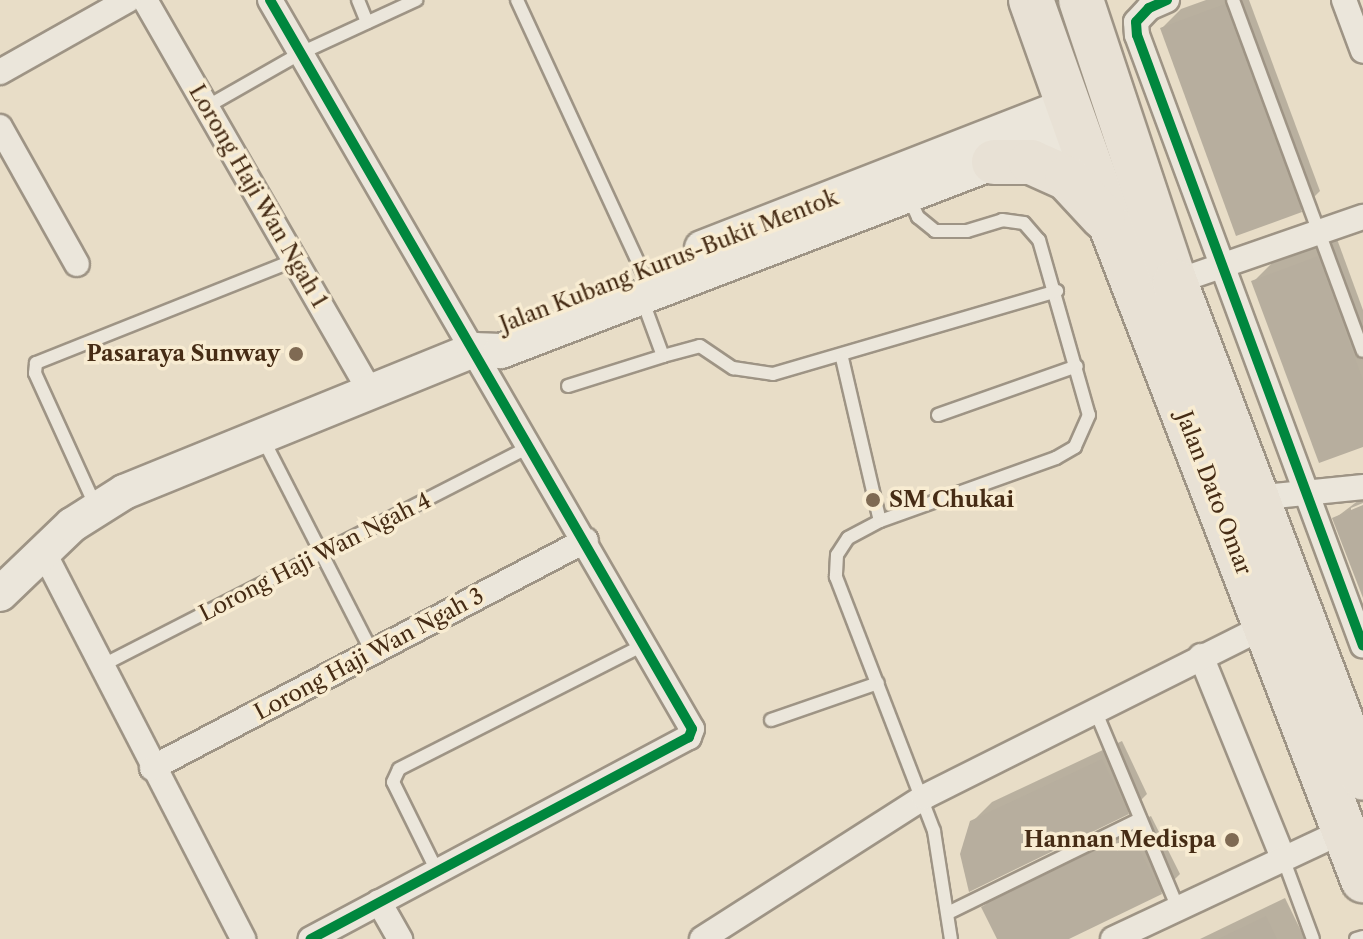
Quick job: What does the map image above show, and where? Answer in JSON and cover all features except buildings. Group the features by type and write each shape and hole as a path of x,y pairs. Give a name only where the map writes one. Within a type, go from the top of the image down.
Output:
{"highway":[{"path":"1031,0 1080,115 1113,133 1175,282"},
{"path":"1067,0 1094,79 1080,115"},
{"name":"Jalan Dato Omar","path":"1081,0 1175,282 1363,778"},
{"name":"Jalan Dato Omar","path":"1080,115 1112,228 1363,880"},
{"path":"994,162 1031,162 1067,178 1112,228"}],"main road":[{"name":"Jalan Kubang Kurus-Bukit Mentok","path":"642,284 1080,115"},
{"name":"Jalan Kubang Kurus-Bukit Mentok","path":"0,594 43,551 96,507 261,434 474,350 493,330 908,195 994,162 1080,115"}],"street":[{"path":"0,72 128,0"},
{"name":"Lorong Haji Wan Ngah 1","path":"145,0 370,392"},
{"path":"270,0 691,720 689,737 310,939"},
{"path":"1167,0 1149,8 1136,22 1137,35 1363,646"},
{"path":"1344,0 1360,36"},
{"path":"0,127 77,264"},
{"path":"1175,282 1363,217"},
{"path":"1255,498 1363,487"},
{"name":"Lorong Haji Wan Ngah 3","path":"152,768 586,540"},
{"path":"43,551 99,667 243,939"},
{"path":"702,939 924,797 1266,626"},
{"path":"1201,656 1283,858"},
{"path":"1113,939 1344,831"},
{"path":"379,902 400,939"}],"lane":[{"path":"358,0 367,22"},
{"path":"208,106 301,53 416,0"},
{"path":"517,0 642,284 663,356"},
{"path":"1233,0 1363,351"},
{"path":"908,195 918,217 935,231 967,231 1002,220 1024,223 1039,240 1057,291 1089,415 1075,447 880,521 848,538 837,555 836,577 924,797 951,939"},
{"path":"96,507 35,373 36,363 295,260"},
{"path":"568,386 700,346 751,375 842,358 1057,291"},
{"path":"842,358 880,521"},
{"path":"938,415 1077,366"},
{"path":"261,434 372,652"},
{"name":"Lorong Haji Wan Ngah 4","path":"99,667 530,446"},
{"path":"437,871 393,782 399,769 647,643"},
{"path":"771,720 878,683"},
{"path":"1095,710 1178,908"},
{"path":"948,913 1140,819"},
{"path":"1283,858 1313,939"},
{"path":"1356,939 1363,937"}],"cycle path":[{"path":"270,0 692,729 689,737 310,939"},
{"path":"1167,0 1149,8 1136,22 1137,35 1363,646"}],"place":[{"name":"Pasaraya Sunway","path":"296,354"},
{"name":"SM Chukai","path":"873,500"},
{"name":"Hannan Medispa","path":"1232,840"}]}
